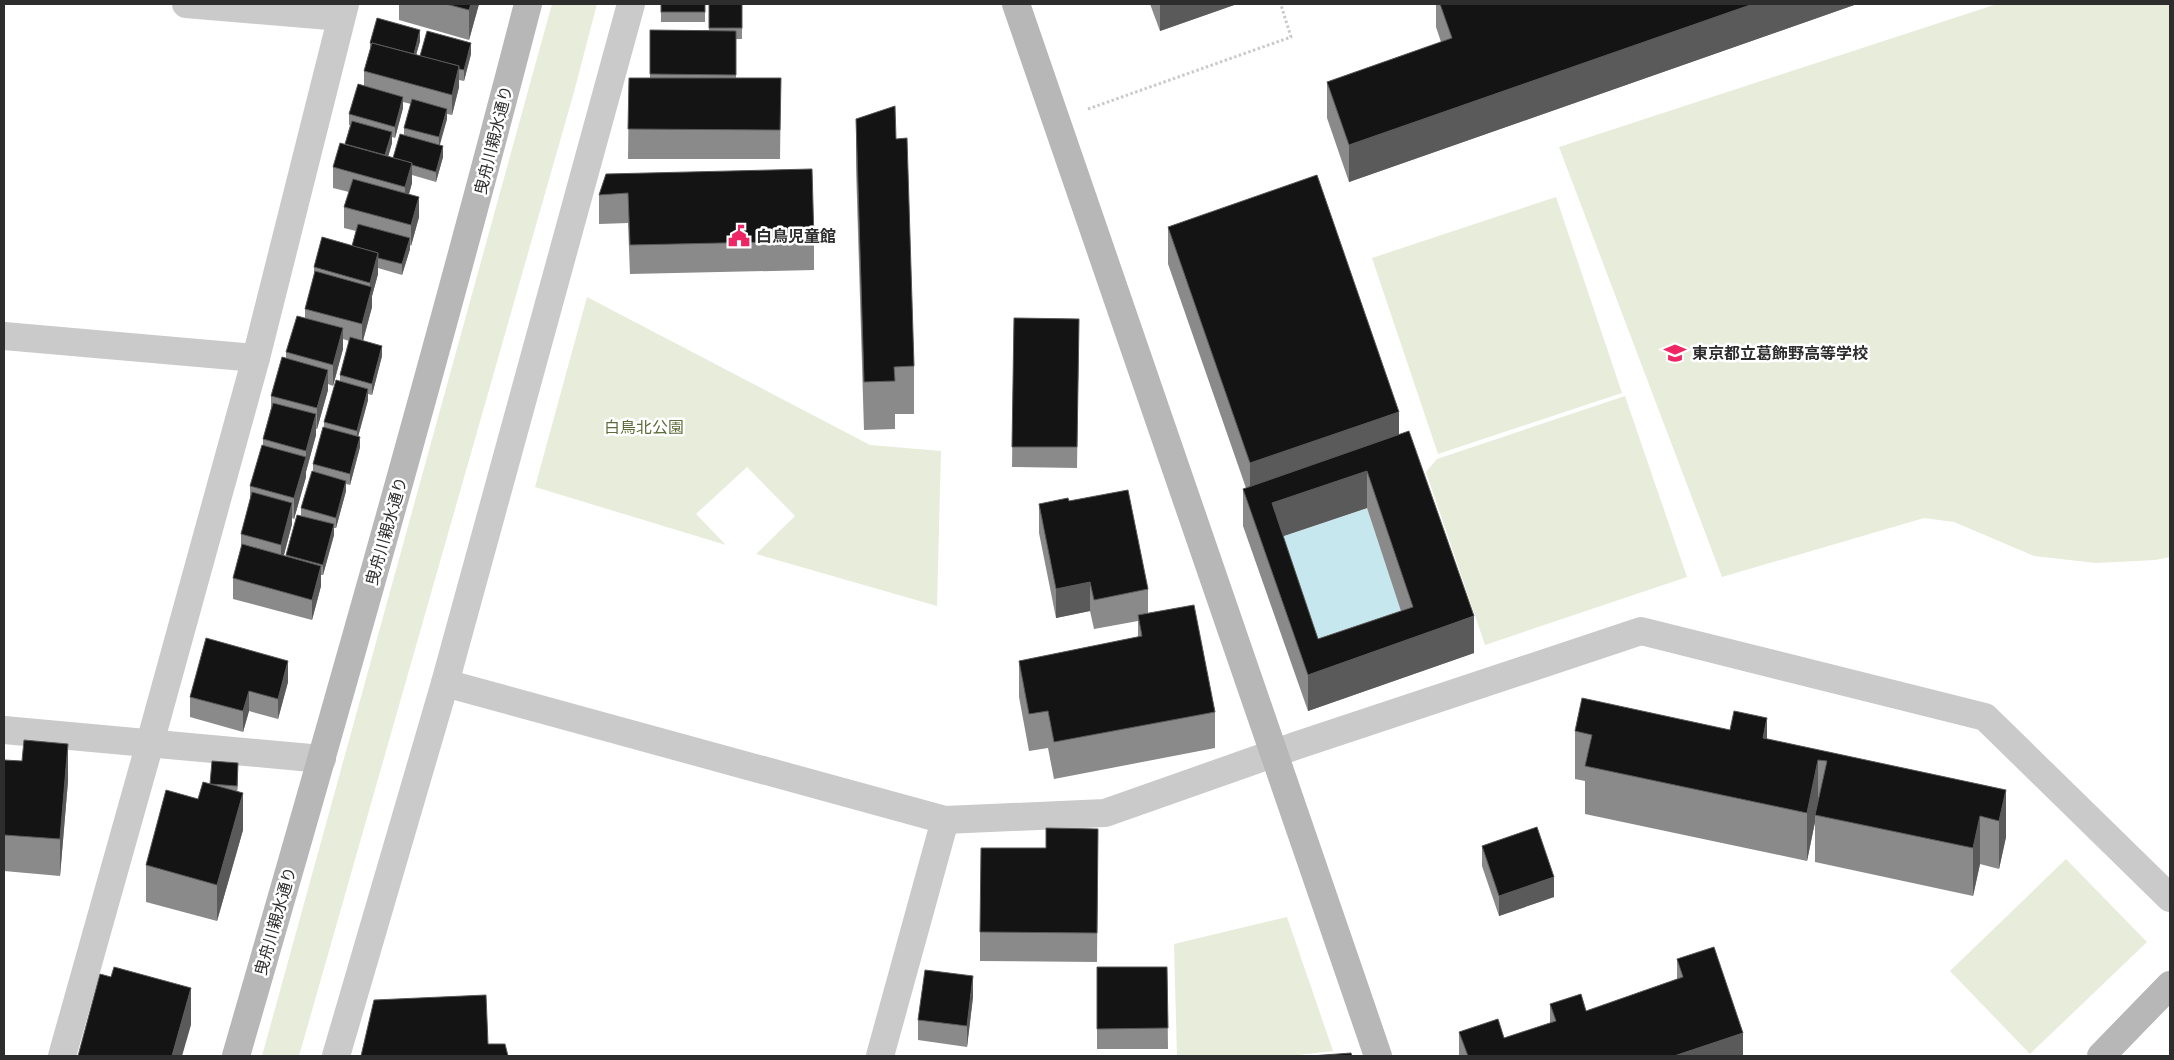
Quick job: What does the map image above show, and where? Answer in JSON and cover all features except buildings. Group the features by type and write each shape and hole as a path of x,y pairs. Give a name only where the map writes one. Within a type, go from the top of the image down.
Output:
{"street":[{"path":"62,1056 256,358 343,10 186,4"},
{"name":"曳舟川親水通り","path":"236,1056 467,241 528,4"},
{"path":"336,1056 445,683 631,4"},
{"path":"1016,4 1129,338 1378,1056"},
{"path":"4,336 256,358"},
{"path":"445,683 945,820 1105,813 1274,753 1641,631 1985,717 2170,898"},
{"path":"4,730 322,758"},
{"path":"880,1056 945,820"},
{"path":"2101,1056 2170,985"}],"path":[{"path":"1086,109 1291,37 1282,4"}],"green space":[{"path":"552,4 597,4 574,92 299,1056 262,1056"},
{"path":"1997,4 2170,4 2170,557 2155,560 2096,563 2034,556 1954,522 1924,518 1722,577 1559,147"},
{"path":"1556,197 1622,393 1438,454 1372,258"},
{"name":"白鳥北公園","path":"587,297 870,445 941,451 937,606 756,554 795,516 747,467 696,514 726,545 535,487"},
{"path":"1625,396 1687,577 1485,645 1426,472 1437,459"},
{"path":"2066,859 2147,942 2030,1054 1950,971"},
{"path":"1287,917 1333,1051 1289,1056 1177,1056 1174,944"}],"water":[{"path":"1367,508 1413,644 1318,676 1272,540"}],"place":[{"name":"白鳥児童館","path":"739,236"},
{"name":"東京都立葛飾野高等学校","path":"1675,353"}]}
